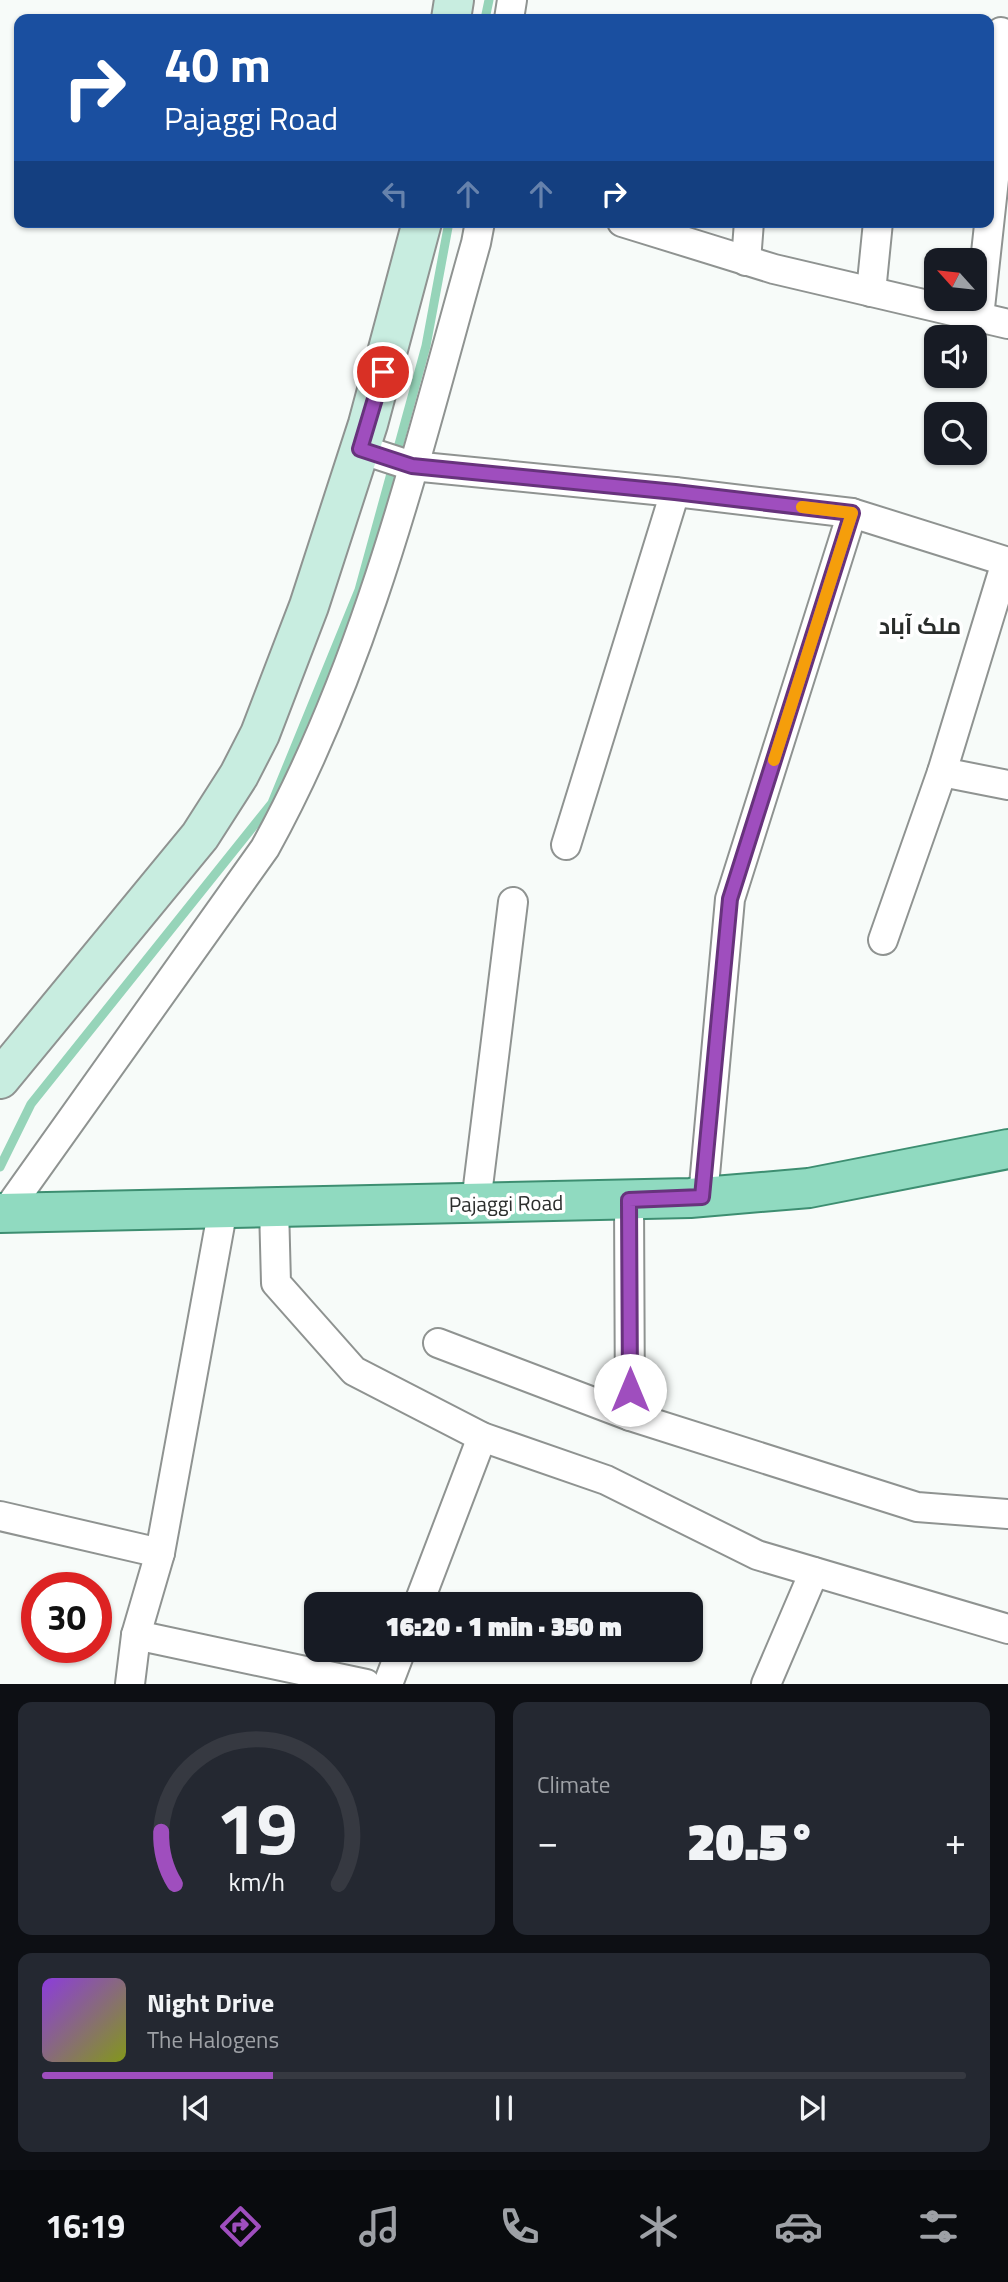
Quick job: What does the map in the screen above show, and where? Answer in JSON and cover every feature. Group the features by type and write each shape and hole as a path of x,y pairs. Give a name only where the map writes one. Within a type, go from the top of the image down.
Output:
{"main road":[{"name":"Pajaggi Road","path":"2,1213 702,1197 809,1188 1008,1149"}],"street":[{"path":"994,179 1001,115 999,32"},
{"path":"0,1079 201,836 239,775 260,734 365,450 420,228"},
{"path":"2,1213 265,848 294,796 361,636 407,464 479,228"},
{"path":"641,228 746,261 1008,324"},
{"path":"746,261 749,228"},
{"path":"871,292 877,228"},
{"path":"979,317 989,228"},
{"path":"365,450 407,464 852,513 1007,562 942,772 883,940"},
{"path":"566,845 675,492"},
{"path":"702,1197 730,899 852,513"},
{"path":"942,772 1008,785"},
{"path":"476,1203 513,902"},
{"path":"629,1200 630,1416"},
{"path":"274,1207 276,1283 354,1371 482,1437 606,1480 757,1555 1008,1629"},
{"path":"130,1684 136,1635 160,1553 223,1208"},
{"path":"438,1343 630,1416 917,1507 1008,1514"},
{"path":"423,1592 482,1437"},
{"path":"0,1516 160,1553"},
{"path":"766,1684 814,1572"},
{"path":"136,1635 366,1684"},
{"path":"388,1684 396,1662"}],"waterway":[{"path":"486,14 489,0"},
{"path":"0,1167 31,1104 272,803 359,590 426,346 448,228"}],"slow traffic":[{"path":"774,760 852,513 802,507"}],"district":[{"name":"ملک آباد","path":"920,625"}],"route":[{"path":"383,372 360,449 412,466 852,513 730,899 702,1197 629,1200 630,1390"}]}
